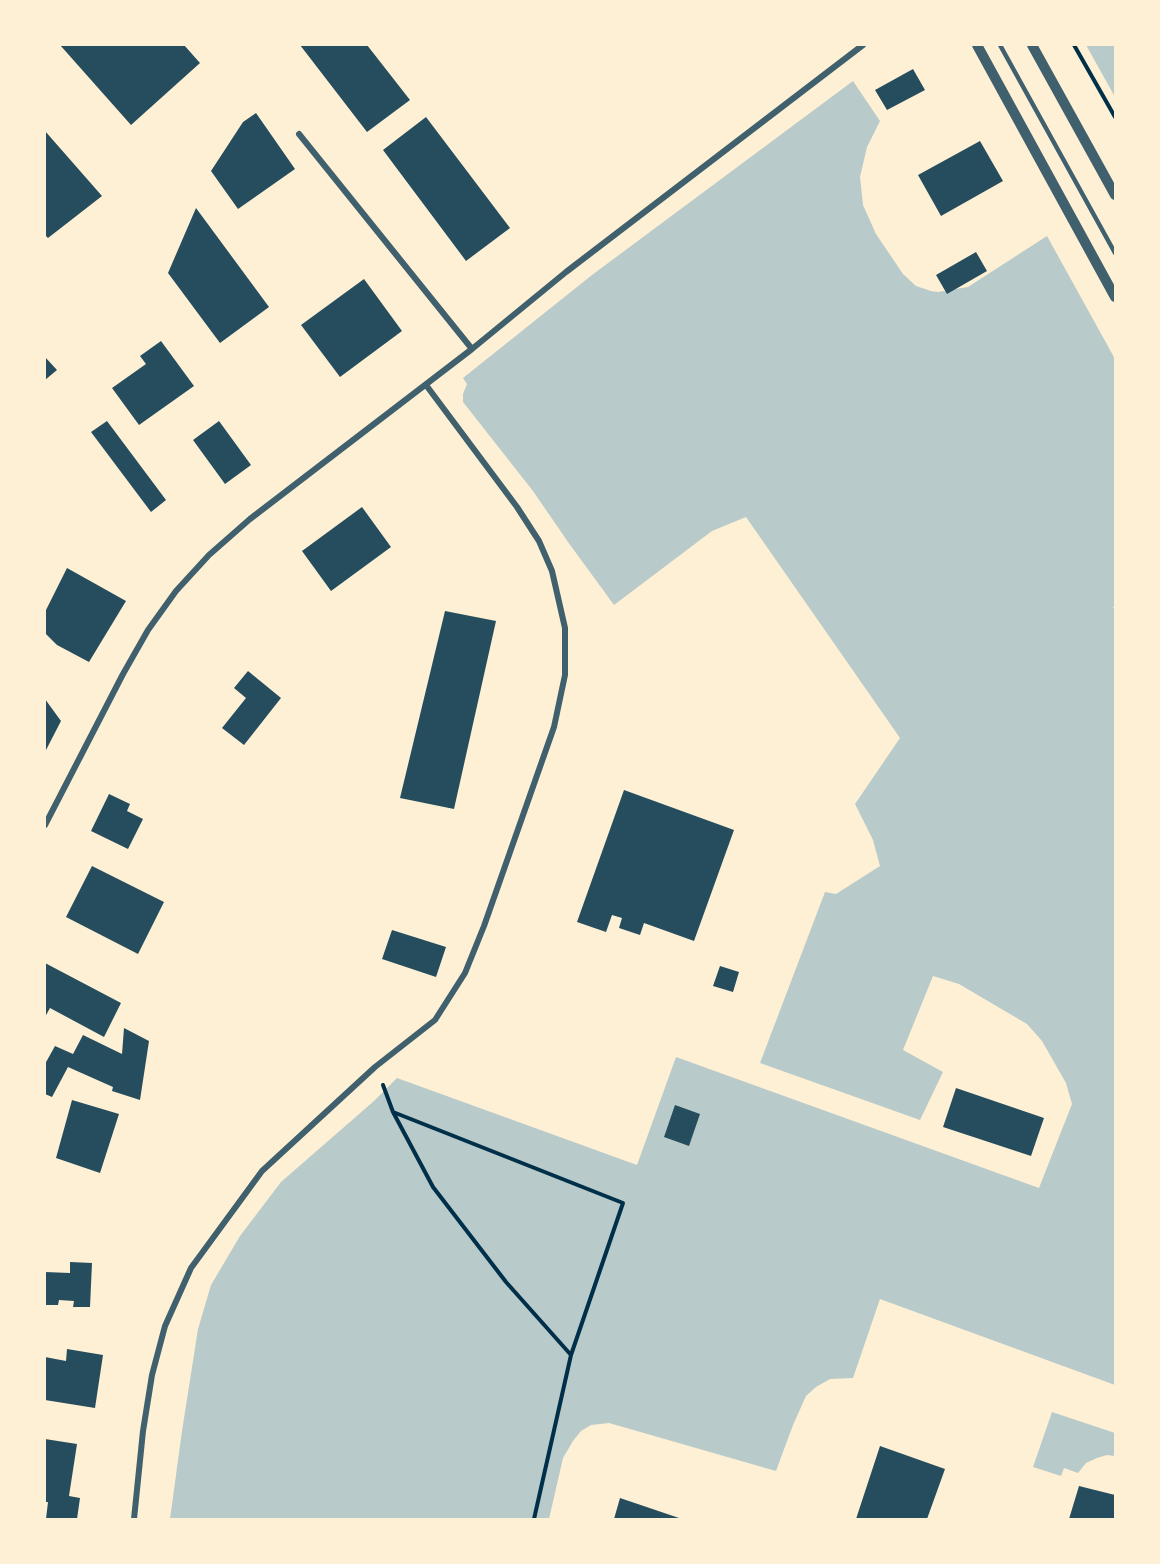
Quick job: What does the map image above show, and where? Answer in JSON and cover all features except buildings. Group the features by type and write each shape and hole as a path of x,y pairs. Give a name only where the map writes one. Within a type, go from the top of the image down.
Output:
{"street":[{"path":"45,825 148,630 184,581 210,555 245,524 472,349 566,272 863,45"},
{"path":"977,45 1115,297"},
{"path":"1032,45 1115,195"},
{"path":"299,134 472,349"},
{"path":"134,1519 142,1431 152,1375 165,1326 191,1268 262,1172 375,1067 435,1020 465,973 554,727 565,675 565,628 552,571 539,541 517,507 426,385"}],"lane":[{"path":"1000,45 1115,253"}],"path":[{"path":"1074,45 1115,117"},
{"path":"375,1067 393,1112 433,1187 506,1282 571,1355"},
{"path":"393,1112 623,1203 571,1355 534,1519"}],"shaded area":[{"path":"1086,45 1115,45 1115,97"},
{"path":"853,81 880,121 867,147 860,177 863,205 876,234 903,274 916,286 931,291 968,287 1047,236 1115,359 1115,606 1113,607 1115,610 1115,1385 880,1299 853,1378 830,1379 806,1396 776,1471 609,1423 591,1425 581,1431 573,1441 563,1458 549,1519 170,1519 198,1329 211,1285 240,1236 281,1182 397,1078 637,1165 676,1057 1039,1188 1072,1104 1066,1083 1042,1041 1027,1024 959,984 933,976 903,1050 943,1072 920,1120 760,1063 825,892 836,894 880,866 873,840 855,804 900,738 746,517 712,531 614,605 533,491 463,402 467,384 463,378 592,275"},
{"path":"1052,1412 1115,1433 1115,1456 1107,1455 1086,1463 1078,1473 1064,1468 1061,1476 1033,1467"}]}
